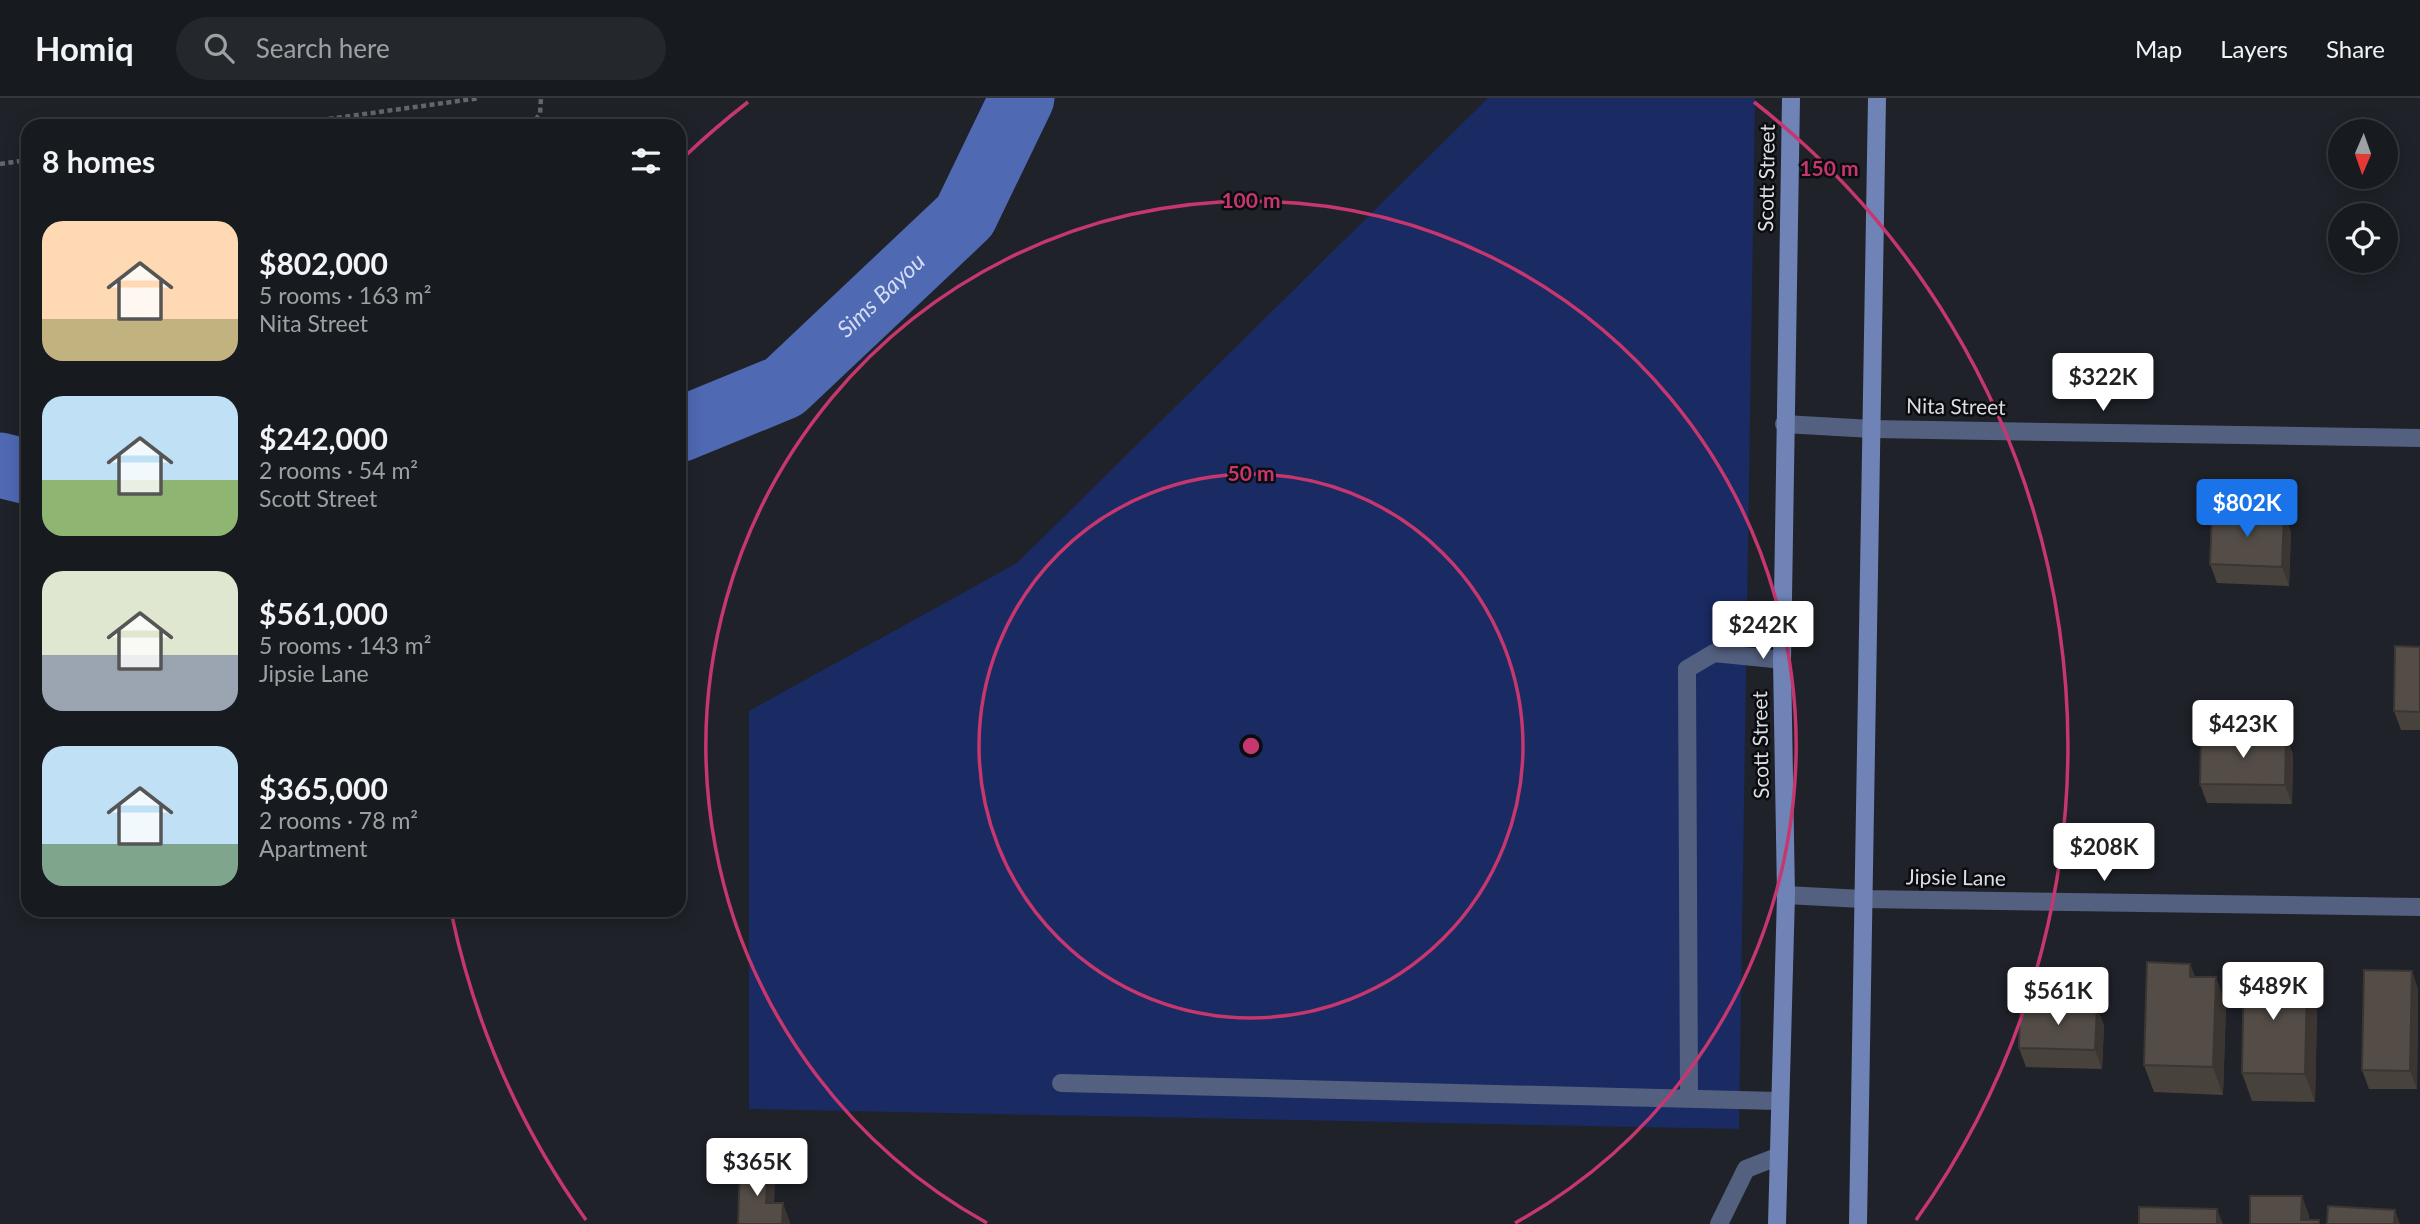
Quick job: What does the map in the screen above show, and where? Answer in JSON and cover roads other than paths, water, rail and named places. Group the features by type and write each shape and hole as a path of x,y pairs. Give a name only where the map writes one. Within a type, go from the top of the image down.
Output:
{"main road":[{"name":"Scott Street","path":"1777,1224 1778,1101 1786,895 1782,660 1791,98"},
{"path":"1858,1224 1877,98"}],"street":[{"name":"Nita Street","path":"1784,424 1872,429 2420,438"},
{"path":"1689,1098 1687,669 1714,653 1782,660"},
{"name":"Jipsie Lane","path":"1786,895 1862,899 2420,907"},
{"path":"1061,1083 1778,1101"},
{"path":"1718,1224 1746,1169 1777,1157"}],"waterway":[{"name":"Sims Bayou","path":"686,427 784,387 965,216 1022,98"},
{"name":"Sims Bayou","path":"0,465 21,470"}]}
